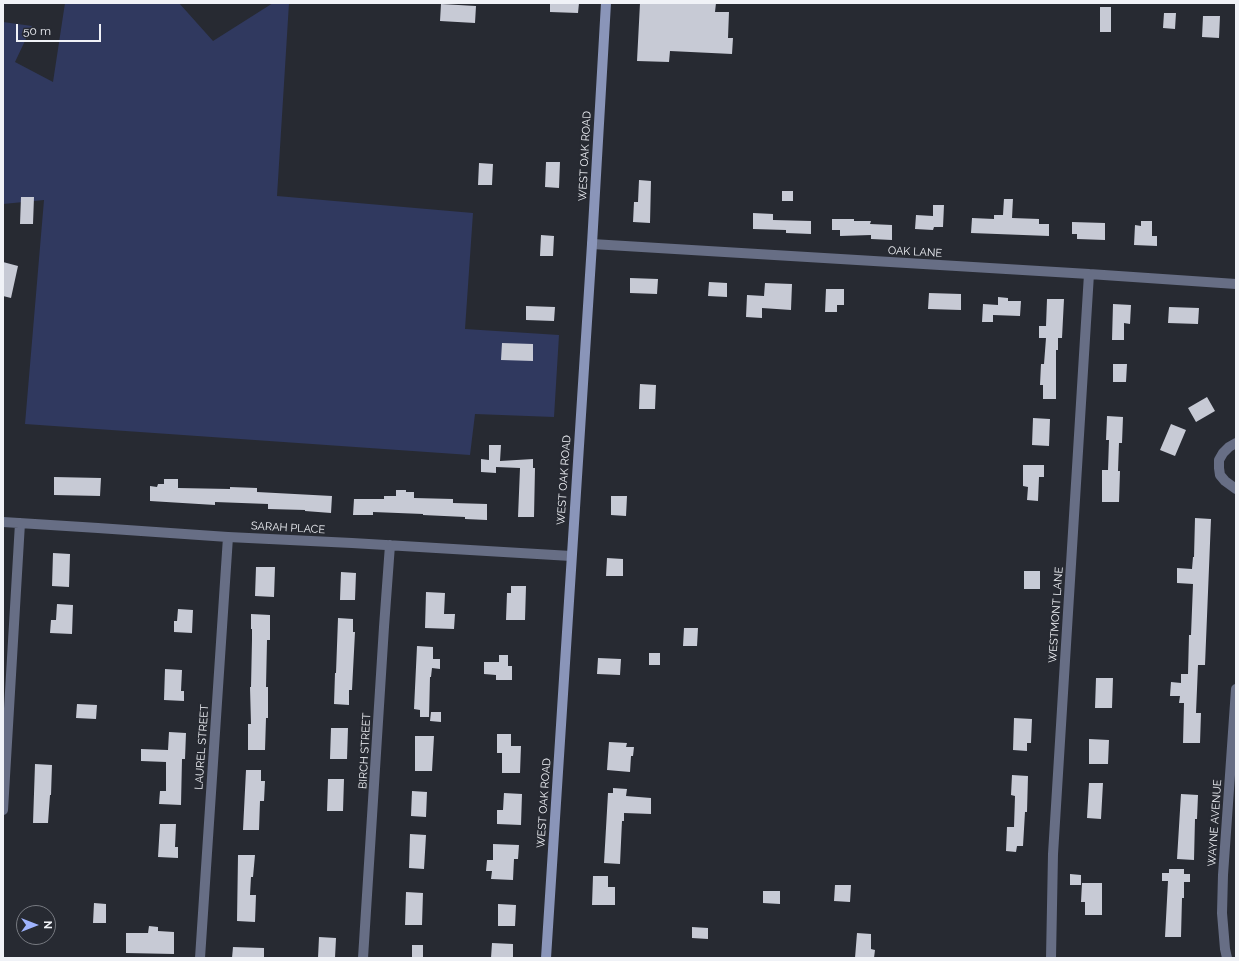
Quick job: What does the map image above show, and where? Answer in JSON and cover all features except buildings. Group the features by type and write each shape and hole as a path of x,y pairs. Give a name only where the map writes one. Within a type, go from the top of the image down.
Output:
{"street":[{"name":"WEST OAK ROAD","path":"546,958 606,3"},
{"name":"OAK LANE","path":"592,244 1236,284"},
{"name":"WESTMONT LANE","path":"1051,958 1053,854 1089,274"},
{"path":"1236,443 1228,448 1219,460 1220,475 1224,481 1236,490"},
{"name":"SARAH PLACE","path":"3,522 228,537 572,556"},
{"path":"3,810 20,523"},
{"name":"LAUREL STREET","path":"200,958 228,537"},
{"name":"BIRCH STREET","path":"363,958 390,545"},
{"name":"WAYNE AVENUE","path":"1227,958 1222,912 1223,875 1236,689"}],"shaded area":[{"path":"65,3 179,3 213,41 273,3 289,3 277,196 473,213 465,329 559,335 554,417 475,414 470,455 25,424 44,200 3,204 3,22 32,26 15,62 53,82"}]}
